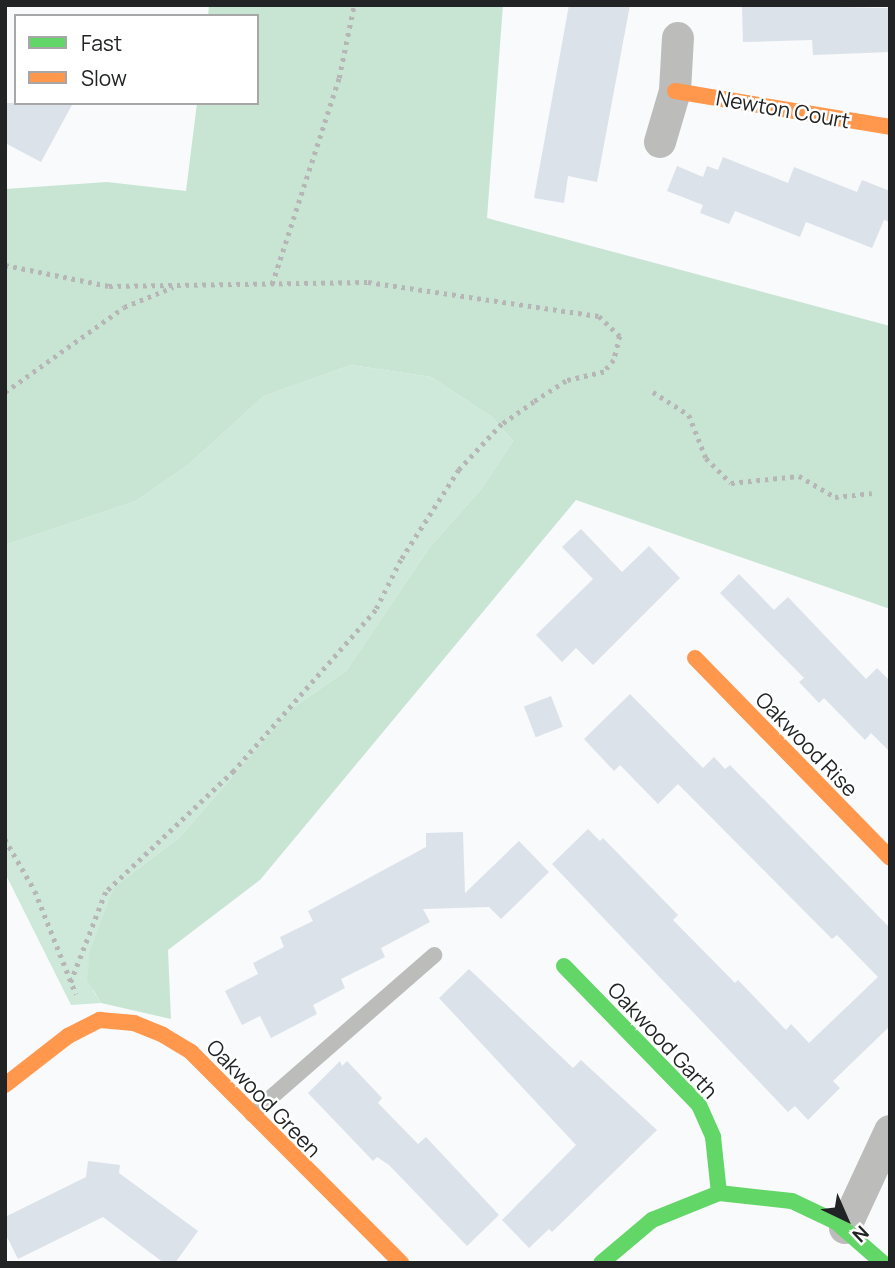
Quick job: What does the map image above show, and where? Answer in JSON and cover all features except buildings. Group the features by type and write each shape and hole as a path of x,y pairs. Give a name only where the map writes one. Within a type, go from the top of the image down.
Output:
{"street":[{"path":"660,142 676,91 678,38"},
{"name":"Newton Court","path":"676,91 890,127"},
{"name":"Oakwood Rise","path":"695,658 890,858"},
{"name":"Oakwood Garth","path":"564,966 699,1105 713,1137 719,1193"},
{"name":"Oakwood Green","path":"5,1086 100,1020 134,1023 163,1035 191,1052 250,1115 401,1263"},
{"path":"845,1228 890,1131"},
{"path":"601,1263 652,1220 719,1193 792,1201 845,1228 883,1263"}],"lane":[{"path":"250,1115 434,955"}],"path":[{"path":"272,284 340,78 354,5"},
{"path":"5,265 109,286 368,282 599,316 620,336 614,360 604,372 566,381 534,402 502,424 459,470 401,560 376,610 234,771 106,892 71,982"},
{"path":"5,392 124,307 176,285"},
{"path":"653,392 689,415 706,458 731,483 799,476 835,497 872,493"},
{"path":"5,839 35,891 88,1026"}],"green space":[{"path":"209,5 503,5 487,218 890,326 890,609 576,500 260,880 168,950 171,1019 101,1003 87,980 90,951 114,887 180,837 291,709 346,671 430,547 482,488 513,441 492,417 431,377 351,365 264,396 188,465 136,501 5,545 5,189 107,182 186,191 197,105 259,105 259,14 208,14"},
{"path":"351,365 431,377 492,417 513,441 482,488 430,547 346,671 291,709 180,837 114,887 93,958 93,991 101,1003 71,1005 5,873 5,545 136,501 188,465 264,396"}],"traffic: fast":[{"path":"564,966 699,1105 713,1137 719,1193"},
{"path":"601,1263 652,1220 719,1193 792,1201 836,1222 883,1263"}],"traffic: slow":[{"path":"675,91 890,127"},
{"path":"695,658 890,858"},
{"path":"5,1085 68,1036 100,1020 134,1023 163,1035 191,1052 401,1263"}]}
